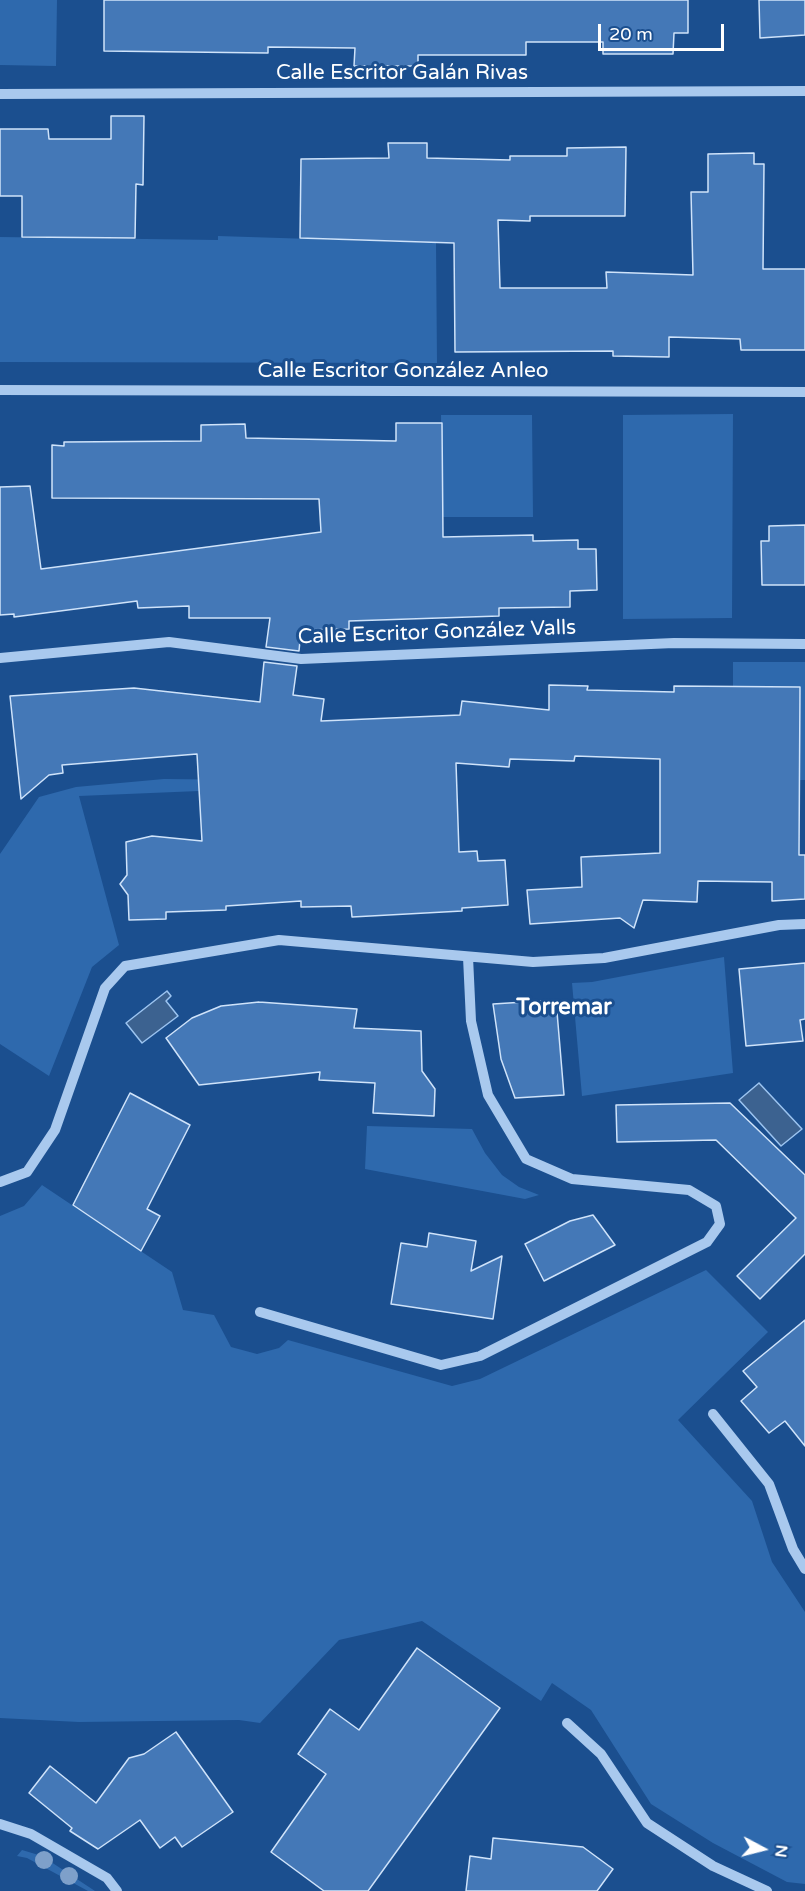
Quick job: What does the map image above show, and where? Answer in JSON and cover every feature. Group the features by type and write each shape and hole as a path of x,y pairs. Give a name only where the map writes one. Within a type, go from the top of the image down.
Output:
{"street":[{"name":"Calle Escritor Galán Rivas","path":"0,94 805,91"},
{"name":"Calle Escritor González Anleo","path":"0,390 805,392"},
{"name":"Calle Escritor González Valls","path":"0,658 169,642 301,659 674,643 805,644"},
{"path":"0,1182 27,1172 55,1130 105,988 125,966 279,940 533,962 604,958 779,926 805,924"},
{"path":"260,1312 441,1365 480,1356 491,1351 707,1242 720,1224 716,1206 689,1190 572,1179 526,1159 488,1095 471,1021 468,957"},
{"path":"712,1414 769,1484 793,1549 805,1569"},
{"path":"567,1723 601,1754 647,1823 713,1866 767,1891"},
{"path":"0,1824 31,1834 98,1872 107,1878 117,1891"}],"shaded area":[{"path":"0,0 57,0 56,66 0,65"},
{"path":"218,236 436,243 437,363 0,362 0,237 218,240"},
{"path":"733,414 732,618 623,619 623,415"},
{"path":"441,415 532,415 533,517 442,517"},
{"path":"733,662 805,662 805,780 798,780 800,688 733,686"},
{"path":"164,779 250,780 199,791 79,796 119,945 92,967 49,1076 0,1044 0,854 39,797 76,787"},
{"path":"724,957 733,1073 582,1096 572,983 592,982"},
{"path":"167,991 171,996 166,1001 178,1016 142,1043 126,1023"},
{"path":"759,1083 802,1129 781,1146 739,1100"},
{"path":"367,1126 472,1129 485,1153 502,1175 519,1187 539,1195 525,1199 365,1169"},
{"path":"42,1185 172,1272 183,1310 214,1315 231,1347 257,1354 279,1348 288,1340 452,1386 480,1379 706,1270 768,1332 678,1420 752,1501 772,1562 805,1612 805,1884 787,1882 713,1843 651,1804 591,1710 552,1683 541,1701 422,1621 339,1640 260,1723 239,1720 79,1722 0,1718 0,1216 24,1206"},
{"path":"22,1850 42,1856 95,1891 88,1891 27,1858 17,1856"}],"building":[{"path":"104,0 688,0 688,33 674,33 673,54 603,54 603,42 526,42 526,55 418,55 418,66 354,66 355,48 268,47 268,53 104,51"},
{"path":"759,0 805,0 805,35 760,38"},
{"path":"111,116 144,116 143,185 136,184 135,238 22,237 22,196 0,196 0,129 48,129 49,139 111,139"},
{"path":"388,143 427,143 427,158 510,160 510,156 567,156 567,148 626,147 625,216 530,216 530,221 498,220 500,288 607,288 606,272 693,275 691,192 708,192 708,154 754,153 754,164 764,164 763,269 805,269 805,350 741,350 740,339 669,337 669,357 613,356 613,351 455,352 454,243 300,238 301,159 389,158"},
{"path":"396,423 442,423 443,537 533,535 533,541 578,540 578,549 596,549 597,590 570,591 570,607 499,608 499,616 349,621 349,629 301,630 299,651 266,647 270,618 189,618 189,606 138,608 137,601 14,617 14,614 0,615 0,487 30,486 41,569 321,532 319,499 52,498 52,445 64,446 64,442 201,441 201,425 245,424 246,438 396,441"},
{"path":"805,525 805,585 762,585 761,541 769,541 769,526"},
{"path":"264,662 297,666 293,695 324,699 321,721 460,715 462,701 549,710 549,685 588,686 587,690 674,692 674,686 800,687 799,855 805,855 805,899 772,901 772,882 698,881 697,902 643,900 634,928 620,918 530,924 527,890 582,887 581,857 660,853 660,759 575,756 574,761 510,759 509,767 456,763 459,852 477,851 478,861 505,860 508,905 462,908 462,911 352,917 351,906 301,907 301,901 226,906 226,910 166,912 166,919 129,920 128,895 120,884 127,875 126,842 152,836 202,841 197,754 62,765 63,773 49,775 21,799 10,696 134,688 260,702"},
{"path":"805,963 805,1019 800,1020 803,1041 746,1046 739,969"},
{"path":"556,1000 564,1095 515,1098 501,1059 493,1004"},
{"path":"259,1002 357,1009 354,1028 421,1031 422,1071 435,1089 434,1116 373,1113 375,1083 319,1080 320,1072 199,1085 166,1038 192,1018 221,1006"},
{"path":"130,1093 190,1125 147,1209 160,1216 141,1251 73,1205"},
{"path":"730,1103 805,1175 805,1254 760,1299 737,1276 796,1218 716,1140 617,1142 616,1105"},
{"path":"593,1215 615,1245 544,1281 525,1244 570,1221"},
{"path":"429,1233 476,1241 471,1271 502,1256 493,1319 391,1304 401,1243 427,1247"},
{"path":"805,1320 805,1446 785,1421 769,1433 741,1401 757,1387 743,1371"},
{"path":"417,1648 500,1708 368,1891 324,1891 271,1852 326,1774 298,1754 330,1709 359,1730"},
{"path":"176,1732 233,1812 182,1847 175,1837 160,1848 140,1820 98,1849 70,1831 72,1828 29,1793 50,1766 96,1803 129,1758 144,1754"},
{"path":"493,1838 583,1847 613,1869 597,1891 466,1891 470,1856 491,1859"}],"district":[{"name":"Torremar","path":"564,1008"}]}
